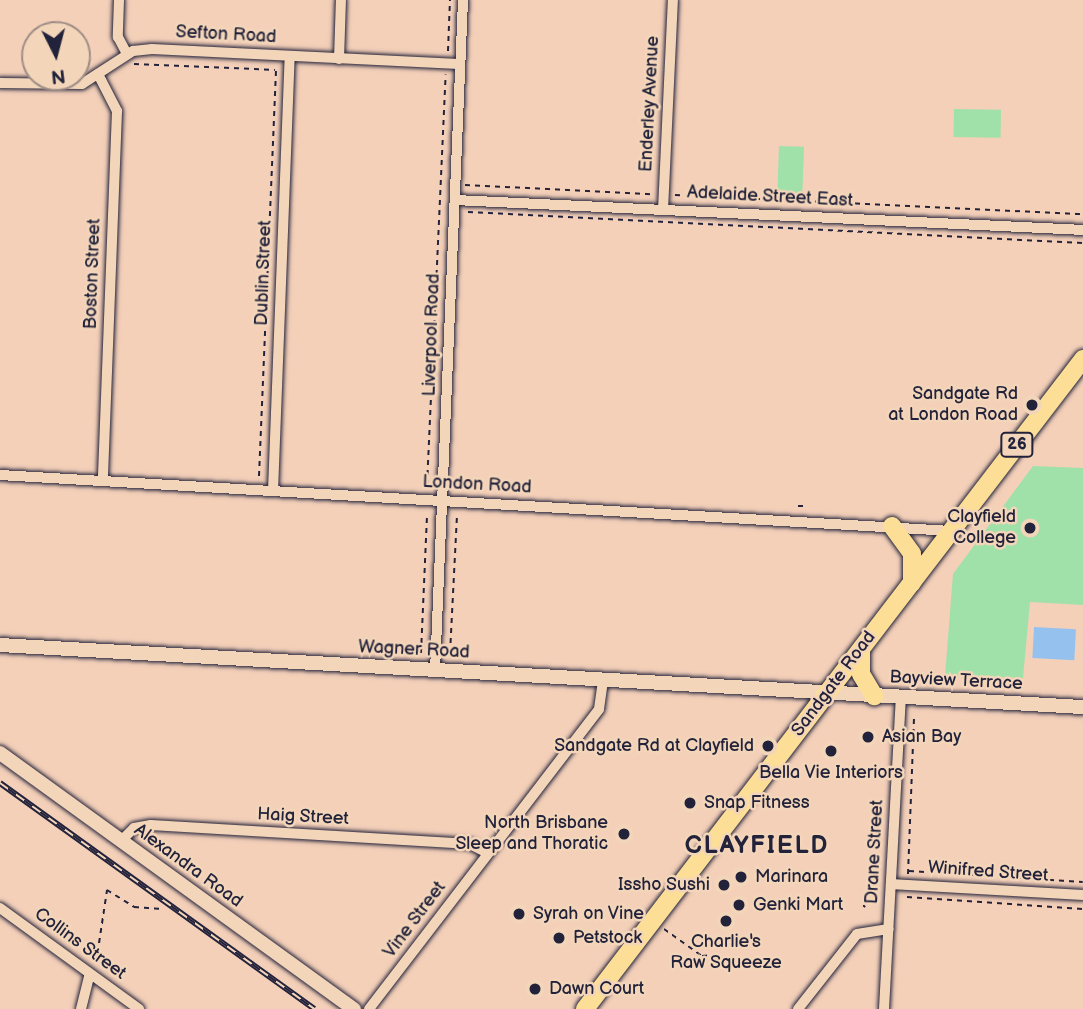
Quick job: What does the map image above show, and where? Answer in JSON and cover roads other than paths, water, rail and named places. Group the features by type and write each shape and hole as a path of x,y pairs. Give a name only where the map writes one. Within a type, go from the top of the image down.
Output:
{"highway":[{"name":"Sandgate Road","path":"585,1009 1083,359"},
{"path":"892,526 912,554 912,583"},
{"path":"860,650 861,674 874,696"}],"street":[{"path":"119,0 118,37 129,59"},
{"path":"339,59 341,0"},
{"name":"Liverpool Road","path":"435,671 463,0"},
{"name":"Enderley Avenue","path":"663,210 673,0"},
{"name":"Sefton Road","path":"0,83 74,85 152,49 459,64"},
{"name":"Dublin Street","path":"273,491 290,57"},
{"name":"Boston Street","path":"98,75 117,111 103,481"},
{"name":"Adelaide Street East","path":"455,200 1083,230"},
{"name":"London Road","path":"0,475 951,531"},
{"name":"Wagner Road","path":"0,645 827,694"},
{"name":"Vine Street","path":"369,1009 599,709 603,681"},
{"name":"Bayview Terrace","path":"827,694 1083,707"},
{"name":"Drane Street","path":"884,1009 901,697"},
{"name":"Alexandra Road","path":"0,753 354,1009"},
{"name":"Haig Street","path":"121,841 134,828 151,825 470,844 488,853"},
{"name":"Winifred Street","path":"891,884 1083,895"},
{"name":"Collins Street","path":"0,908 93,969 139,1009"},
{"path":"798,1009 857,934 889,929"},
{"path":"81,1009 93,969"}],"water":[{"path":"1034,627 1076,629 1074,660 1032,658"}],"railway":[{"path":"0,783 314,1009"}],"place":[{"name":"Sandgate Rd at London Road","path":"1032,405"},
{"name":"Clayfield College","path":"1030,528"},
{"name":"Asian Bay","path":"868,737"},
{"name":"Sandgate Rd at Clayfield","path":"768,746"},
{"name":"Bella Vie Interiors","path":"831,751"},
{"name":"Snap Fitness","path":"690,803"},
{"name":"North Brisbane Sleep and Thoratic","path":"624,834"},
{"name":"Marinara","path":"741,877"},
{"name":"Issho Sushi","path":"724,885"},
{"name":"Genki Mart","path":"739,905"},
{"name":"Syrah on Vine","path":"519,914"},
{"name":"Charlie's Raw Squeeze","path":"726,921"},
{"name":"Petstock","path":"559,938"},
{"name":"Dawn Court","path":"535,989"}],"district":[{"name":"CLAYFIELD","path":"757,846"}]}
